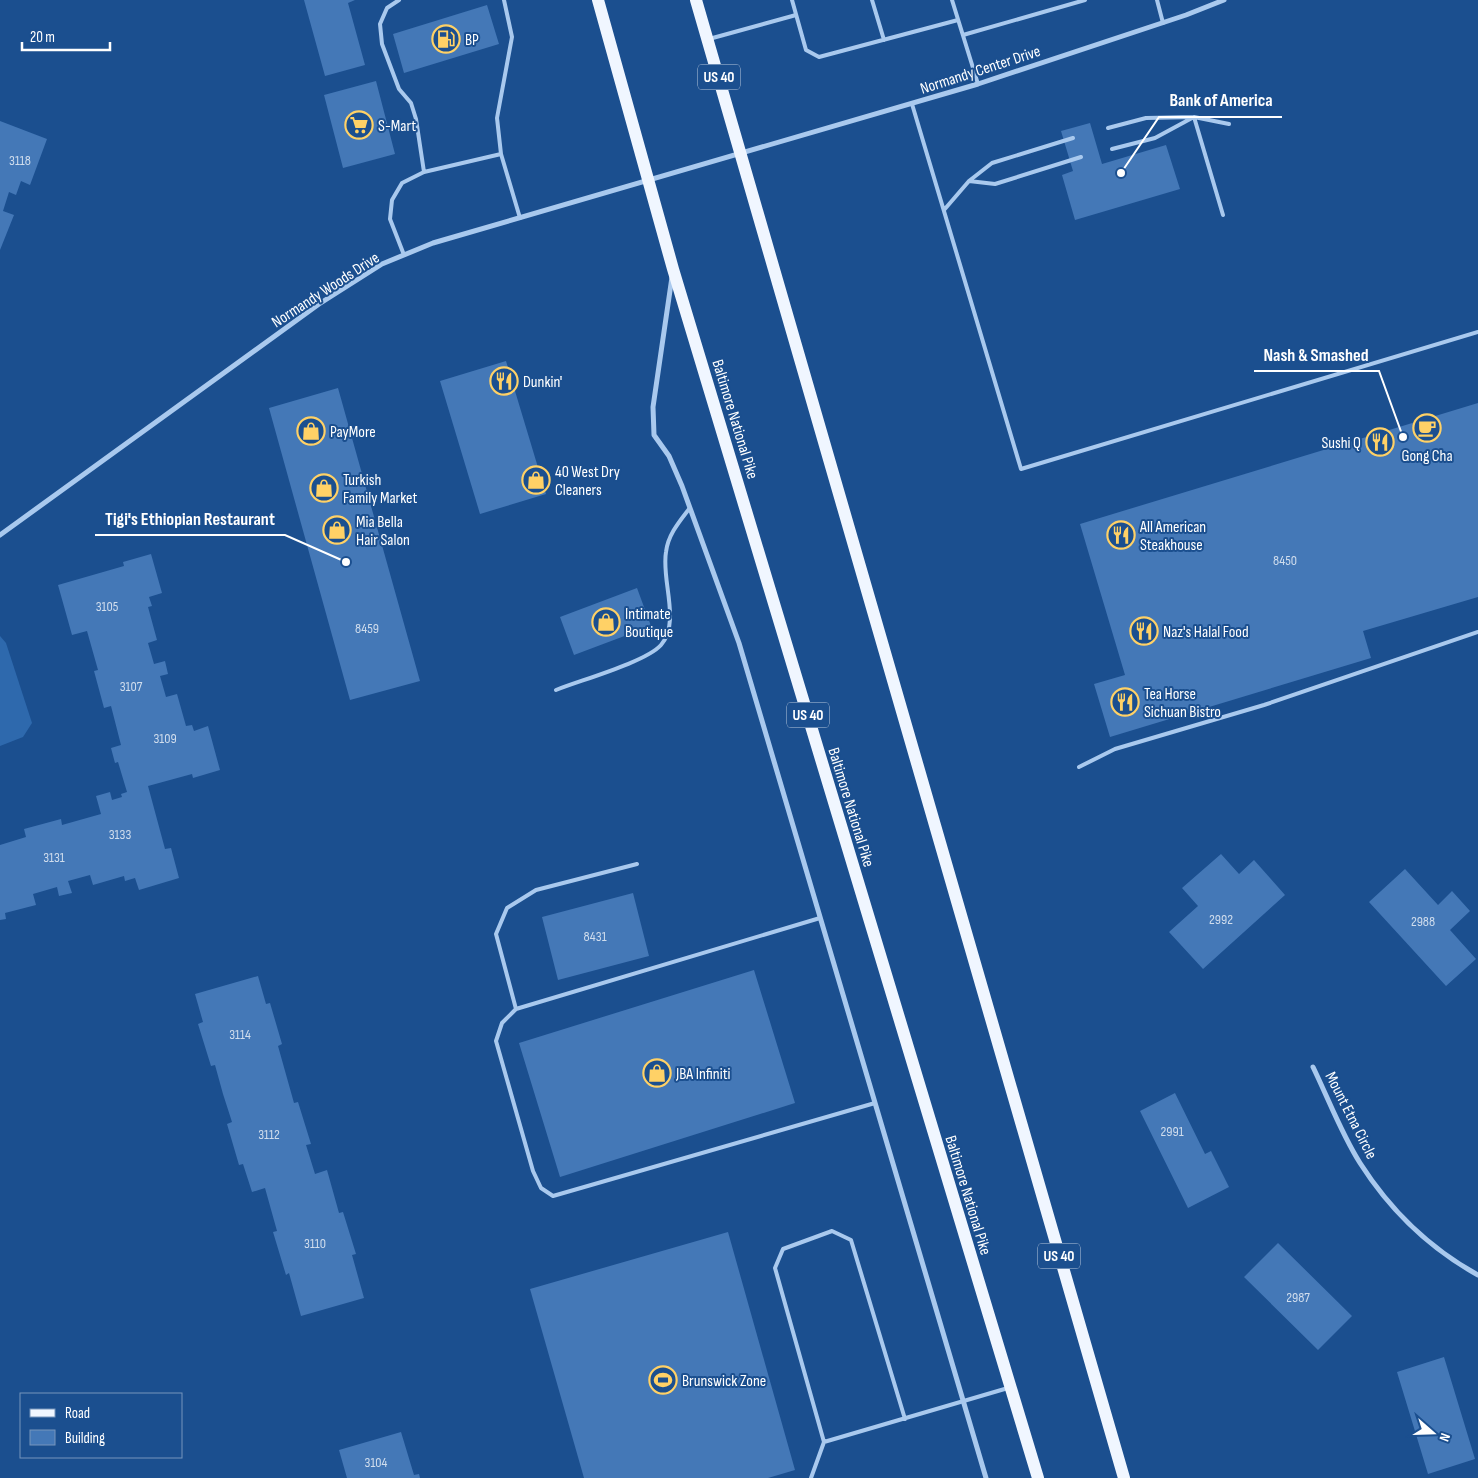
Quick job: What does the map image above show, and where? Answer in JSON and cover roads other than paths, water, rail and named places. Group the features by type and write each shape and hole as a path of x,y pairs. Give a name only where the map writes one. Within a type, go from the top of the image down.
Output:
{"main road":[{"name":"Baltimore National Pike","path":"598,0 673,269 1038,1478"},
{"name":"US 40","path":"696,0 1124,1478"}],"street":[{"name":"Normandy Center Drive","path":"741,154 978,84 1163,23 1224,0"},
{"name":"Normandy Woods Drive","path":"0,535 319,304 382,264 433,243 741,154"},
{"path":"673,269 653,407 654,435 669,456 739,643 986,1478"},
{"name":"Mount Etna Circle","path":"1313,1067 1359,1162 1393,1208 1421,1236 1478,1275"}],"lane":[{"path":"400,0 387,8 380,24 382,44 399,89 411,103 416,119 424,172"},
{"path":"504,0 512,37 496,118 501,154 520,218"},
{"path":"792,0 806,50 819,57 958,20"},
{"path":"872,0 884,40"},
{"path":"952,0 978,84"},
{"path":"963,35 1085,0"},
{"path":"1157,0 1163,23"},
{"path":"708,40 796,15"},
{"path":"912,104 1021,469 1478,332"},
{"path":"1108,128 1146,118 1194,117 1229,124"},
{"path":"1112,149 1155,138 1194,117"},
{"path":"1194,117 1223,215"},
{"path":"944,210 969,181 992,163 1073,138"},
{"path":"404,255 390,219 392,200 402,182 424,172 501,154"},
{"path":"969,181 995,184 1081,157"},
{"path":"556,690 648,655 662,644 670,629 670,612 665,578 666,551 674,528 689,509"},
{"path":"1079,767 1115,749 1264,705 1478,632"},
{"path":"516,1008 496,934 507,908 536,890 637,864"},
{"path":"820,918 516,1008 502,1023 496,1041 533,1171 541,1188 553,1196 875,1103"},
{"path":"811,1478 824,1442 775,1268 783,1249 832,1232 851,1240 904,1419"},
{"path":"824,1442 1010,1387"}],"place":[{"name":"BP","path":"446,39"},
{"name":"S-Mart","path":"359,125"},
{"name":"Bank of America","path":"1121,173"},
{"name":"Dunkin'","path":"504,381"},
{"name":"Gong Cha","path":"1427,428"},
{"name":"PayMore","path":"311,431"},
{"name":"Nash & Smashed","path":"1403,437"},
{"name":"Sushi Q","path":"1380,442"},
{"name":"40 West Dry Cleaners","path":"536,480"},
{"name":"Turkish Family Market","path":"324,488"},
{"name":"Mia Bella Hair Salon","path":"337,530"},
{"name":"All American Steakhouse","path":"1121,535"},
{"name":"Tigi's Ethiopian Restaurant","path":"346,562"},
{"name":"Intimate Boutique","path":"606,622"},
{"name":"Naz's Halal Food","path":"1144,631"},
{"name":"Tea Horse Sichuan Bistro","path":"1125,702"},
{"name":"JBA Infiniti","path":"657,1073"},
{"name":"Brunswick Zone","path":"663,1380"}]}
